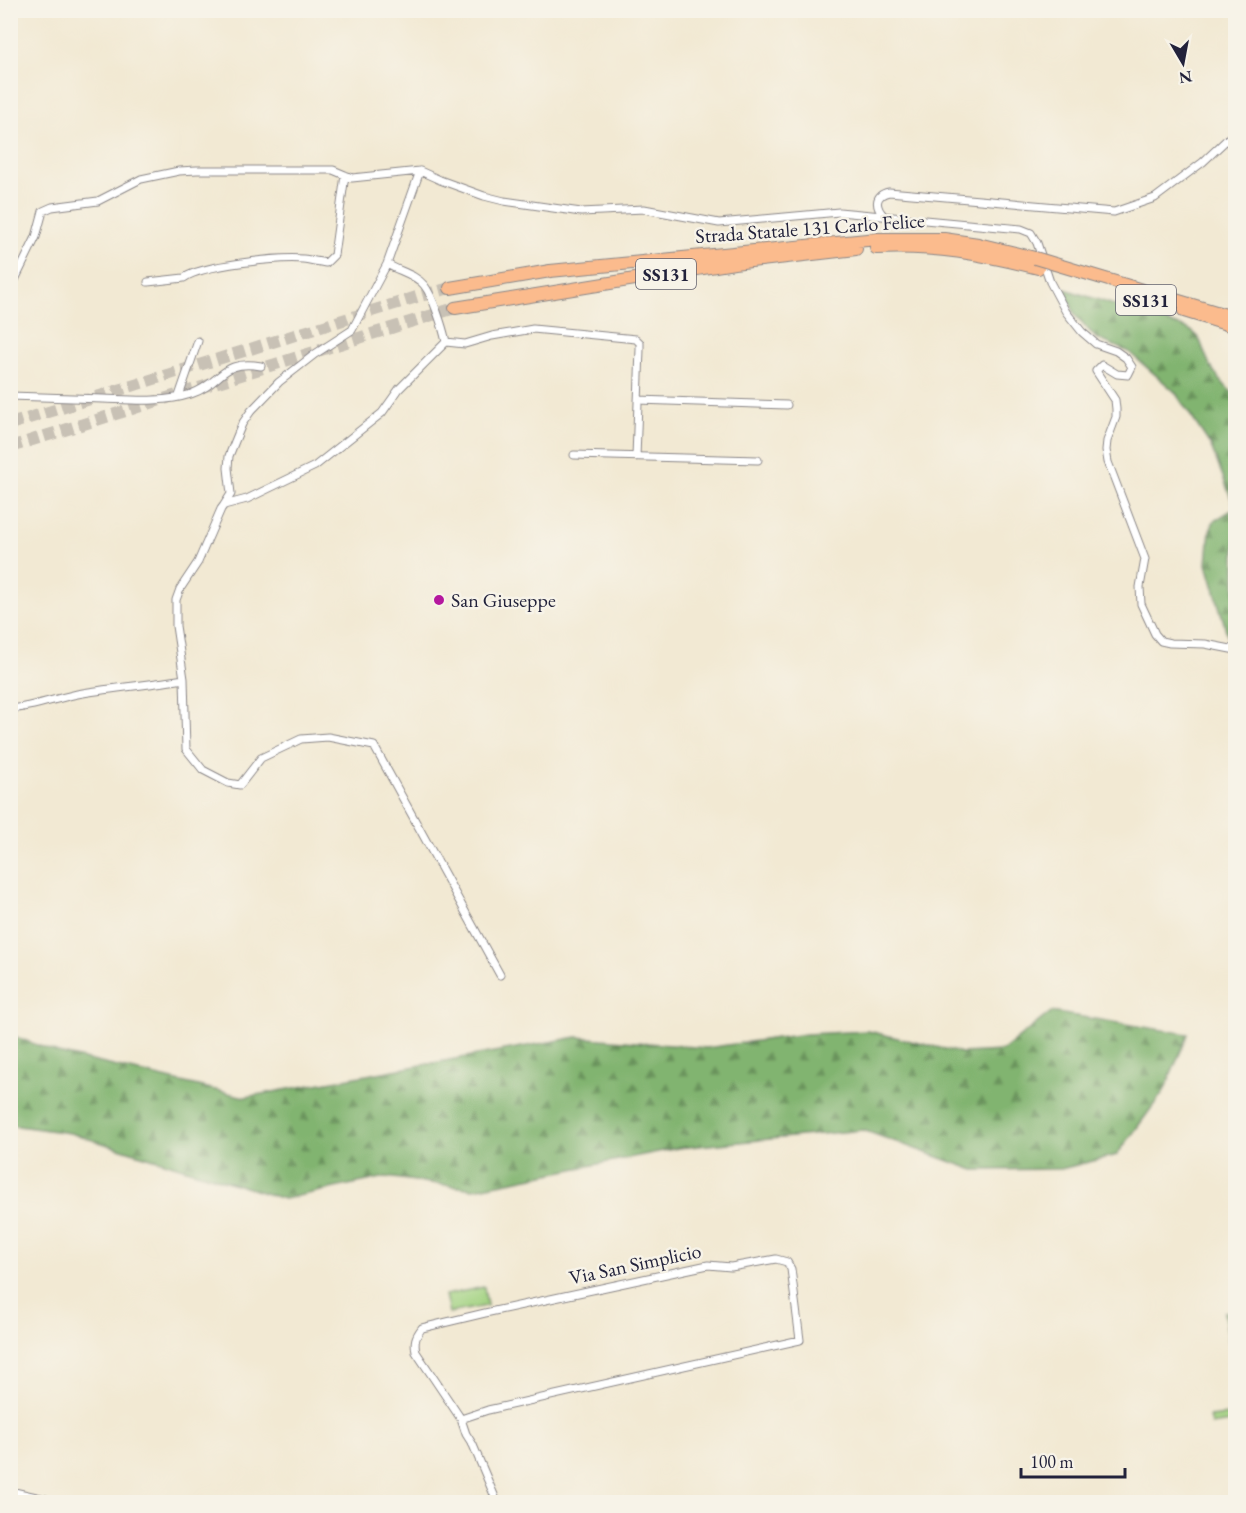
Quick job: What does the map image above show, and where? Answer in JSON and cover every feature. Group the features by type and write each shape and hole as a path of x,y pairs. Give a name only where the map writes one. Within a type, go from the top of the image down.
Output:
{"highway":[{"name":"Strada Statale 131 Carlo Felice","path":"450,288 550,271 836,242 877,239 944,239 978,244 1036,263 1236,318"},
{"path":"836,242 849,249"},
{"name":"Strada Statale 131 Carlo Felice","path":"455,308 734,263 849,249 943,248 1036,263"},
{"name":"Strada Statale 131 Carlo Felice","path":"1056,268 1236,327"}],"street":[{"path":"884,216 877,207 877,202 882,195 889,192 1114,212 1155,198 1203,162 1236,131"},
{"path":"10,290 36,237 43,211 92,203 141,179 179,171 293,169 333,171 352,178 420,171 484,196 581,212 644,209 719,224 839,212 1021,229 1031,233 1038,243 1050,282 1066,312 1082,332 1096,344 1116,351 1126,358 1132,367 1128,375 1117,374 1102,365 1096,371 1114,400 1116,417 1107,441 1108,462 1145,559 1140,587 1141,604 1155,634 1161,641 1170,643 1205,644 1236,650"},
{"path":"420,171 387,264 352,330 315,354 279,382 242,424 229,456 231,494 212,525 198,562 180,589 176,600 176,626 184,679 186,749 203,770 228,783 240,785 261,758 302,739 328,736 374,746 500,975"},
{"path":"148,282 184,278 204,270 271,260 302,259 326,263 334,255 345,175"},
{"path":"387,264 424,285 436,311 446,342"},
{"path":"446,342 465,344 492,336 533,329 636,339 640,343 636,457"},
{"path":"179,396 198,342"},
{"path":"224,505 247,499 315,466 382,413 399,389 446,342"},
{"path":"10,396 160,400 192,394 211,383 229,367 244,363 261,366"},
{"path":"638,400 787,405"},
{"path":"574,455 758,460"},
{"path":"10,709 38,705 84,693 184,679"},
{"name":"Via San Simplicio","path":"461,1419 488,1410 800,1340 791,1269 787,1262 776,1259 732,1267 708,1265 422,1328 416,1336 416,1352 461,1419 497,1503"},
{"path":"10,1491 58,1503"}],"green space":[{"path":"1065,289 1188,329 1198,338 1214,372 1235,395 1235,508 1211,446 1175,392 1129,352 1096,338 1075,315"},
{"path":"1235,508 1235,643 1228,637 1207,564 1210,530 1214,521"},
{"path":"1051,1012 1188,1034 1164,1091 1117,1155 1061,1169 974,1170 863,1130 678,1148 474,1189 386,1177 284,1199 70,1133 11,1125 11,1035 58,1053 245,1097 577,1037 706,1048 806,1034 868,1031 962,1053 1002,1051"},
{"path":"484,1287 487,1306 449,1313 445,1295"},
{"path":"1236,1310 1235,1377 1224,1312"},
{"path":"1230,1415 1230,1422 1211,1425 1209,1417"}],"tunnel":[{"path":"10,424 450,288"},
{"path":"10,447 455,308"}],"place":[{"name":"San Giuseppe","path":"439,600"}]}
